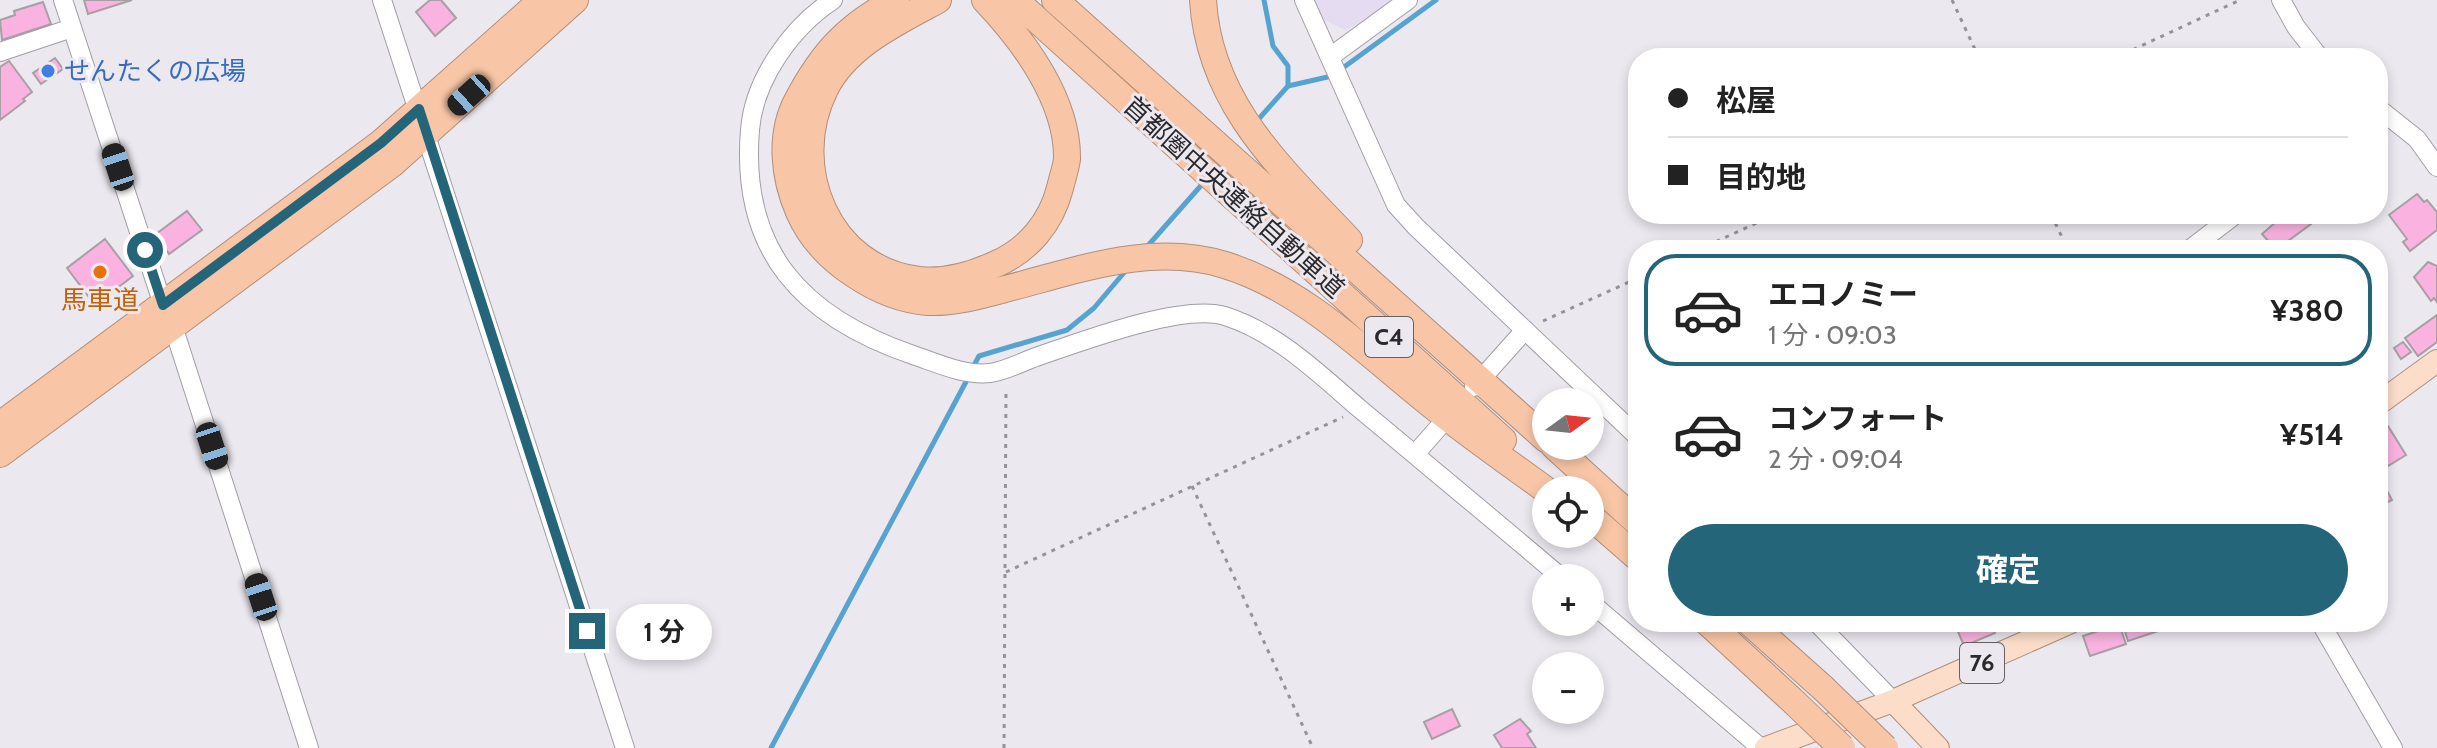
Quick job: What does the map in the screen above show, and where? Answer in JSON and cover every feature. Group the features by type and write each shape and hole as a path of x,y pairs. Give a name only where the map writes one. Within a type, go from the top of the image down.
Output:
{"highway":[{"path":"0,425 392,164 423,121 542,0"},
{"path":"423,121 575,0"},
{"path":"896,0 840,37 815,66 791,113 786,139 786,171 793,198 804,224 838,264 872,286 903,298 927,302 958,301 1143,257 1224,265 1288,295 1454,410 1532,478"},
{"path":"938,0 889,26 844,61 825,88 813,121 808,152 823,211 843,240 883,270 918,280 944,280 976,273 1012,257 1034,239 1055,205 1067,160 1064,130 1038,68 1004,5"},
{"name":"首都圏中央連絡自動車道","path":"1055,0 1532,426"},
{"path":"1203,0 1204,21 1215,68 1239,113 1280,166 1355,247 1366,276"},
{"name":"首都圏中央連絡自動車道","path":"1004,5 1210,175 1454,410 1541,476"},
{"path":"0,454 168,315"},
{"path":"1569,460 1628,514"},
{"path":"1604,528 1628,549"},
{"path":"1604,533 1628,551"},
{"path":"1718,632 1842,748"},
{"path":"1760,632 1885,748"}],"main road":[{"path":"2388,397 2437,361"},
{"name":"76","path":"1763,748 1893,701 2048,632"},
{"path":"1893,701 1938,748"}],"street":[{"path":"63,0 309,748"},
{"path":"382,0 625,748"},
{"path":"833,0 803,23 779,54 762,87 750,123 747,169 753,212 775,260 815,304 850,329 902,351 960,371 991,373 1176,315 1222,315 1247,324 1279,343 1416,453 1546,564"},
{"path":"1304,0 1396,205 1628,428"},
{"path":"1331,60 1408,0"},
{"path":"2281,0 2312,48"},
{"path":"0,52 72,28"},
{"path":"2388,116 2417,139 2437,167"},
{"path":"2202,240 2223,224"},
{"path":"1416,453 1525,330"},
{"path":"1604,614 1763,748"},
{"path":"1826,632 1893,701"},
{"path":"2326,632 2393,748"}],"path":[{"path":"1952,0 1974,48"},
{"path":"2137,48 2240,0"},
{"path":"1720,240 1754,224"},
{"path":"1525,330 1628,283"},
{"path":"1001,369 1007,394 1004,748"},
{"path":"1006,572 1361,410"},
{"path":"1192,486 1313,748"}],"shaded area":[{"path":"1313,0 1395,0 1368,20 1345,30 1324,20"}],"building":[{"path":"84,0 132,0 88,14"},
{"path":"430,0 441,0 456,18 435,36 416,12"},
{"path":"43,2 51,24 2,40 0,20 15,15 14,11"},
{"name":"せんたくの広場","path":"55,58 63,69 41,84 33,73"},
{"path":"9,61 32,92 0,120 0,67"},
{"path":"2417,194 2437,212 2437,230 2410,251 2403,242 2407,239 2389,215"},
{"path":"187,211 202,230 169,254 156,234"},
{"path":"2274,224 2311,224 2289,240 2267,240 2262,234"},
{"name":"馬車道","path":"105,239 133,276 95,305 67,268"},
{"path":"2428,262 2437,266 2437,302 2434,298 2431,301 2414,277"},
{"path":"2437,315 2437,342 2418,356 2405,338"},
{"path":"2403,342 2411,352 2401,359 2394,348"},
{"path":"2388,426 2406,455 2388,466"},
{"path":"1958,632 1995,633 1964,646"},
{"path":"2095,632 2122,632 2126,644 2090,656 2083,636"},
{"path":"2125,632 2155,632 2128,641"},
{"path":"1452,709 1460,726 1432,739 1424,722"},
{"path":"1520,719 1531,731 1527,734 1536,748 1502,748 1494,735"}],"waterway":[{"path":"1264,0 1273,46 1288,66 1288,86"},
{"path":"1340,70 1436,0"},
{"path":"1256,122 1288,86 1332,76"},
{"path":"1145,249 1205,181"},
{"path":"972,369 979,356 1067,330 1094,308 1128,268"},
{"path":"771,748 968,378"}],"place":[{"name":"せんたくの広場","path":"48,71"},
{"name":"馬車道","path":"100,272"}],"route":[{"path":"145,250 163,305 381,143 419,109 587,631"}]}
